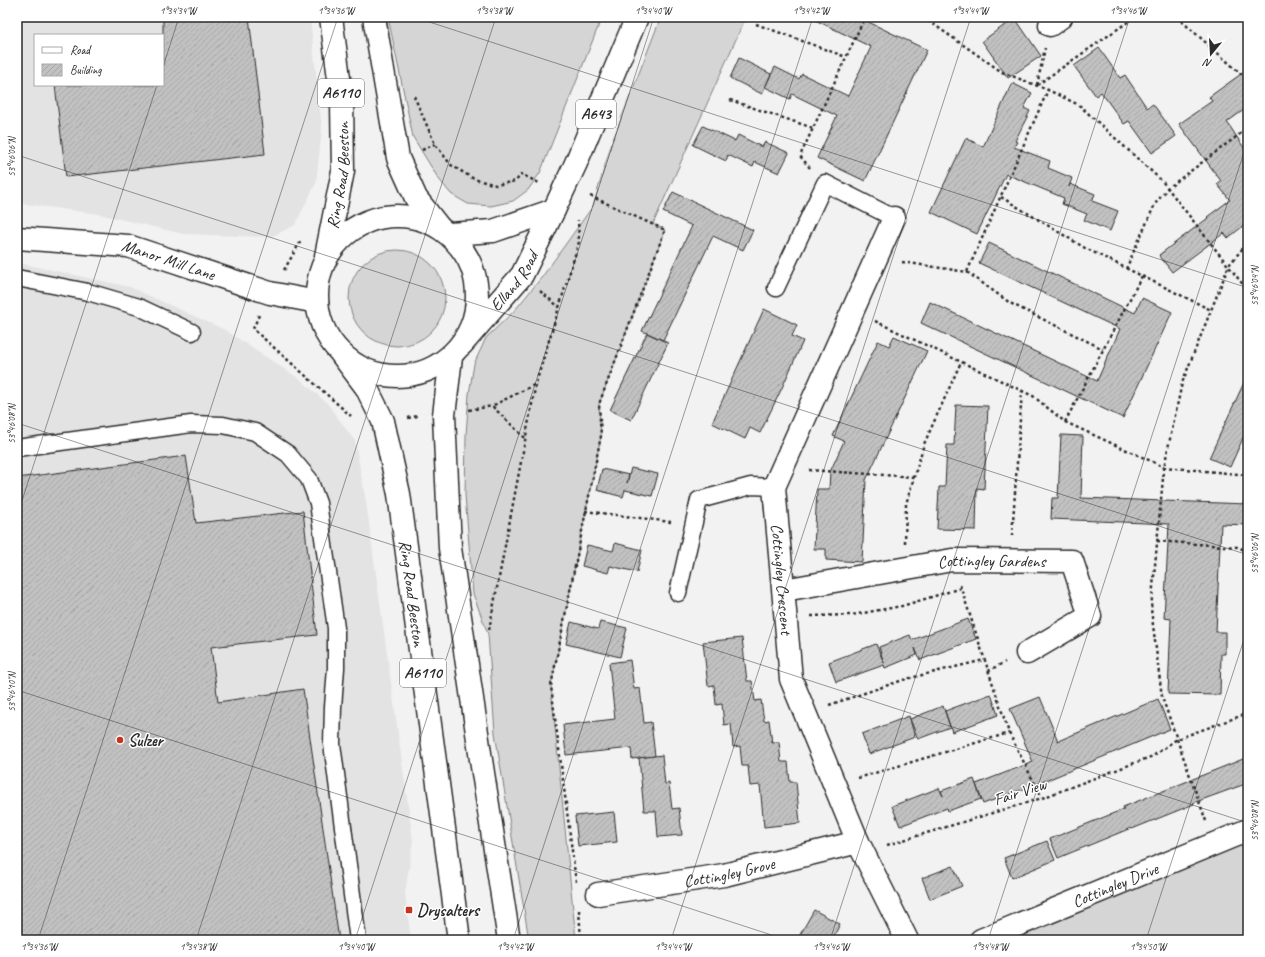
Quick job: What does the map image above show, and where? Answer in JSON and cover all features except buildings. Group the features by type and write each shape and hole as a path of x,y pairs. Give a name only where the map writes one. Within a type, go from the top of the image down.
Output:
{"main road":[{"name":"Ring Road Beeston","path":"325,261 343,171 342,101 331,17"},
{"name":"A6110","path":"374,17 398,158 416,198 444,230"},
{"name":"Elland Road","path":"456,351 522,275 561,196 637,17"},
{"name":"Elland Road","path":"444,230 494,231 561,196"},
{"path":"390,216 414,217 444,230 465,252 476,276 478,301 474,324 456,351 418,374 398,376 378,374 359,367 342,355 328,338 320,322 317,289 325,261 334,246 346,234 366,221 390,216"},
{"name":"Cottingley Crescent","path":"894,218 778,478 784,590 791,679 861,847 907,940"},
{"name":"Manor Mill Lane","path":"17,238 128,246 270,293 317,302"},
{"name":"A6110","path":"456,351 444,415 450,548 509,940"},
{"name":"Ring Road Beeston","path":"342,355 366,387 383,421 399,494 459,940"},
{"name":"Cottingley Gardens","path":"784,590 952,560 1072,561 1090,616 1027,652"},
{"name":"Cottingley Drive","path":"982,940 1248,830"},
{"name":"Cottingley Grove","path":"598,894 724,875 861,847"}],"lane":[{"path":"776,288 825,183 894,218"},
{"path":"17,278 88,292 139,307 192,332"},
{"path":"17,448 191,424 223,425 255,432 288,454 309,480 318,504 336,628 336,668 332,707 332,744 358,940"},
{"path":"678,593 699,500 778,478"}],"path":[{"path":"825,183 800,156 865,17"},
{"path":"923,17 1002,72 1048,90 1079,105 1162,181 1248,291"},
{"path":"1037,86 1136,17"},
{"path":"1176,17 1248,80"},
{"path":"1037,86 1056,21"},
{"path":"756,24 846,57"},
{"path":"967,272 1048,90"},
{"path":"410,92 415,97 435,144 451,165 474,179 496,186 516,181 521,174 561,196 665,230 599,404 601,436 551,686 576,888"},
{"path":"730,100 813,128"},
{"path":"1126,269 1155,204 1168,188 1248,128"},
{"path":"398,158 435,144"},
{"path":"422,150 424,156"},
{"path":"534,188 536,182"},
{"path":"488,634 536,383 579,242 578,216 561,196"},
{"path":"1001,196 1085,248 1211,310"},
{"path":"1214,844 1162,697 1151,609 1164,467 1182,383 1229,266 1248,242"},
{"path":"875,258 967,272 1010,303 1104,349"},
{"path":"1065,422 1142,276"},
{"path":"852,311 1033,396 1065,422 1164,467 1247,475 1248,470"},
{"path":"904,569 906,504 924,444 961,362"},
{"path":"526,439 492,406 536,383"},
{"path":"1011,560 1022,391"},
{"path":"778,478 914,477"},
{"path":"585,511 693,525"},
{"path":"1157,541 1237,547 1248,551"},
{"path":"952,560 1009,733 1042,798"},
{"path":"786,617 852,615 902,606 961,588"},
{"path":"805,714 906,679 984,660"},
{"name":"Fair View","path":"861,847 1042,798 1153,756 1177,739 1242,715 1248,700"},
{"path":"835,785 1009,733"},
{"path":"578,904 582,940"}],"shaded area":[{"path":"17,17 310,17 322,129 316,183 295,225 271,237 183,234 99,214 17,203"},
{"path":"388,17 602,17 540,173 528,190 513,201 491,206 468,204 451,194 438,178 413,137"},
{"path":"661,17 746,17 653,224 665,230 599,404 601,436 551,686 576,940 529,940 495,733 488,634 473,594 465,495 466,435 469,394 474,364 486,338 515,310 542,277 593,206 612,142"},
{"path":"397,250 415,254 424,258 431,264 437,271 441,280 445,298 441,316 437,325 431,332 424,338 415,342 397,346 379,342 370,338 363,332 357,325 353,316 349,298 353,280 357,271 363,264 370,258 379,254"},
{"path":"17,264 24,264 130,287 225,330 301,380 327,403 355,441 366,502 413,841 405,893 411,940 17,940"},
{"path":"1248,830 1248,940 981,940"}],"place":[{"name":"Sulzer","path":"120,740"},
{"name":"Drysalters","path":"409,910"}]}
